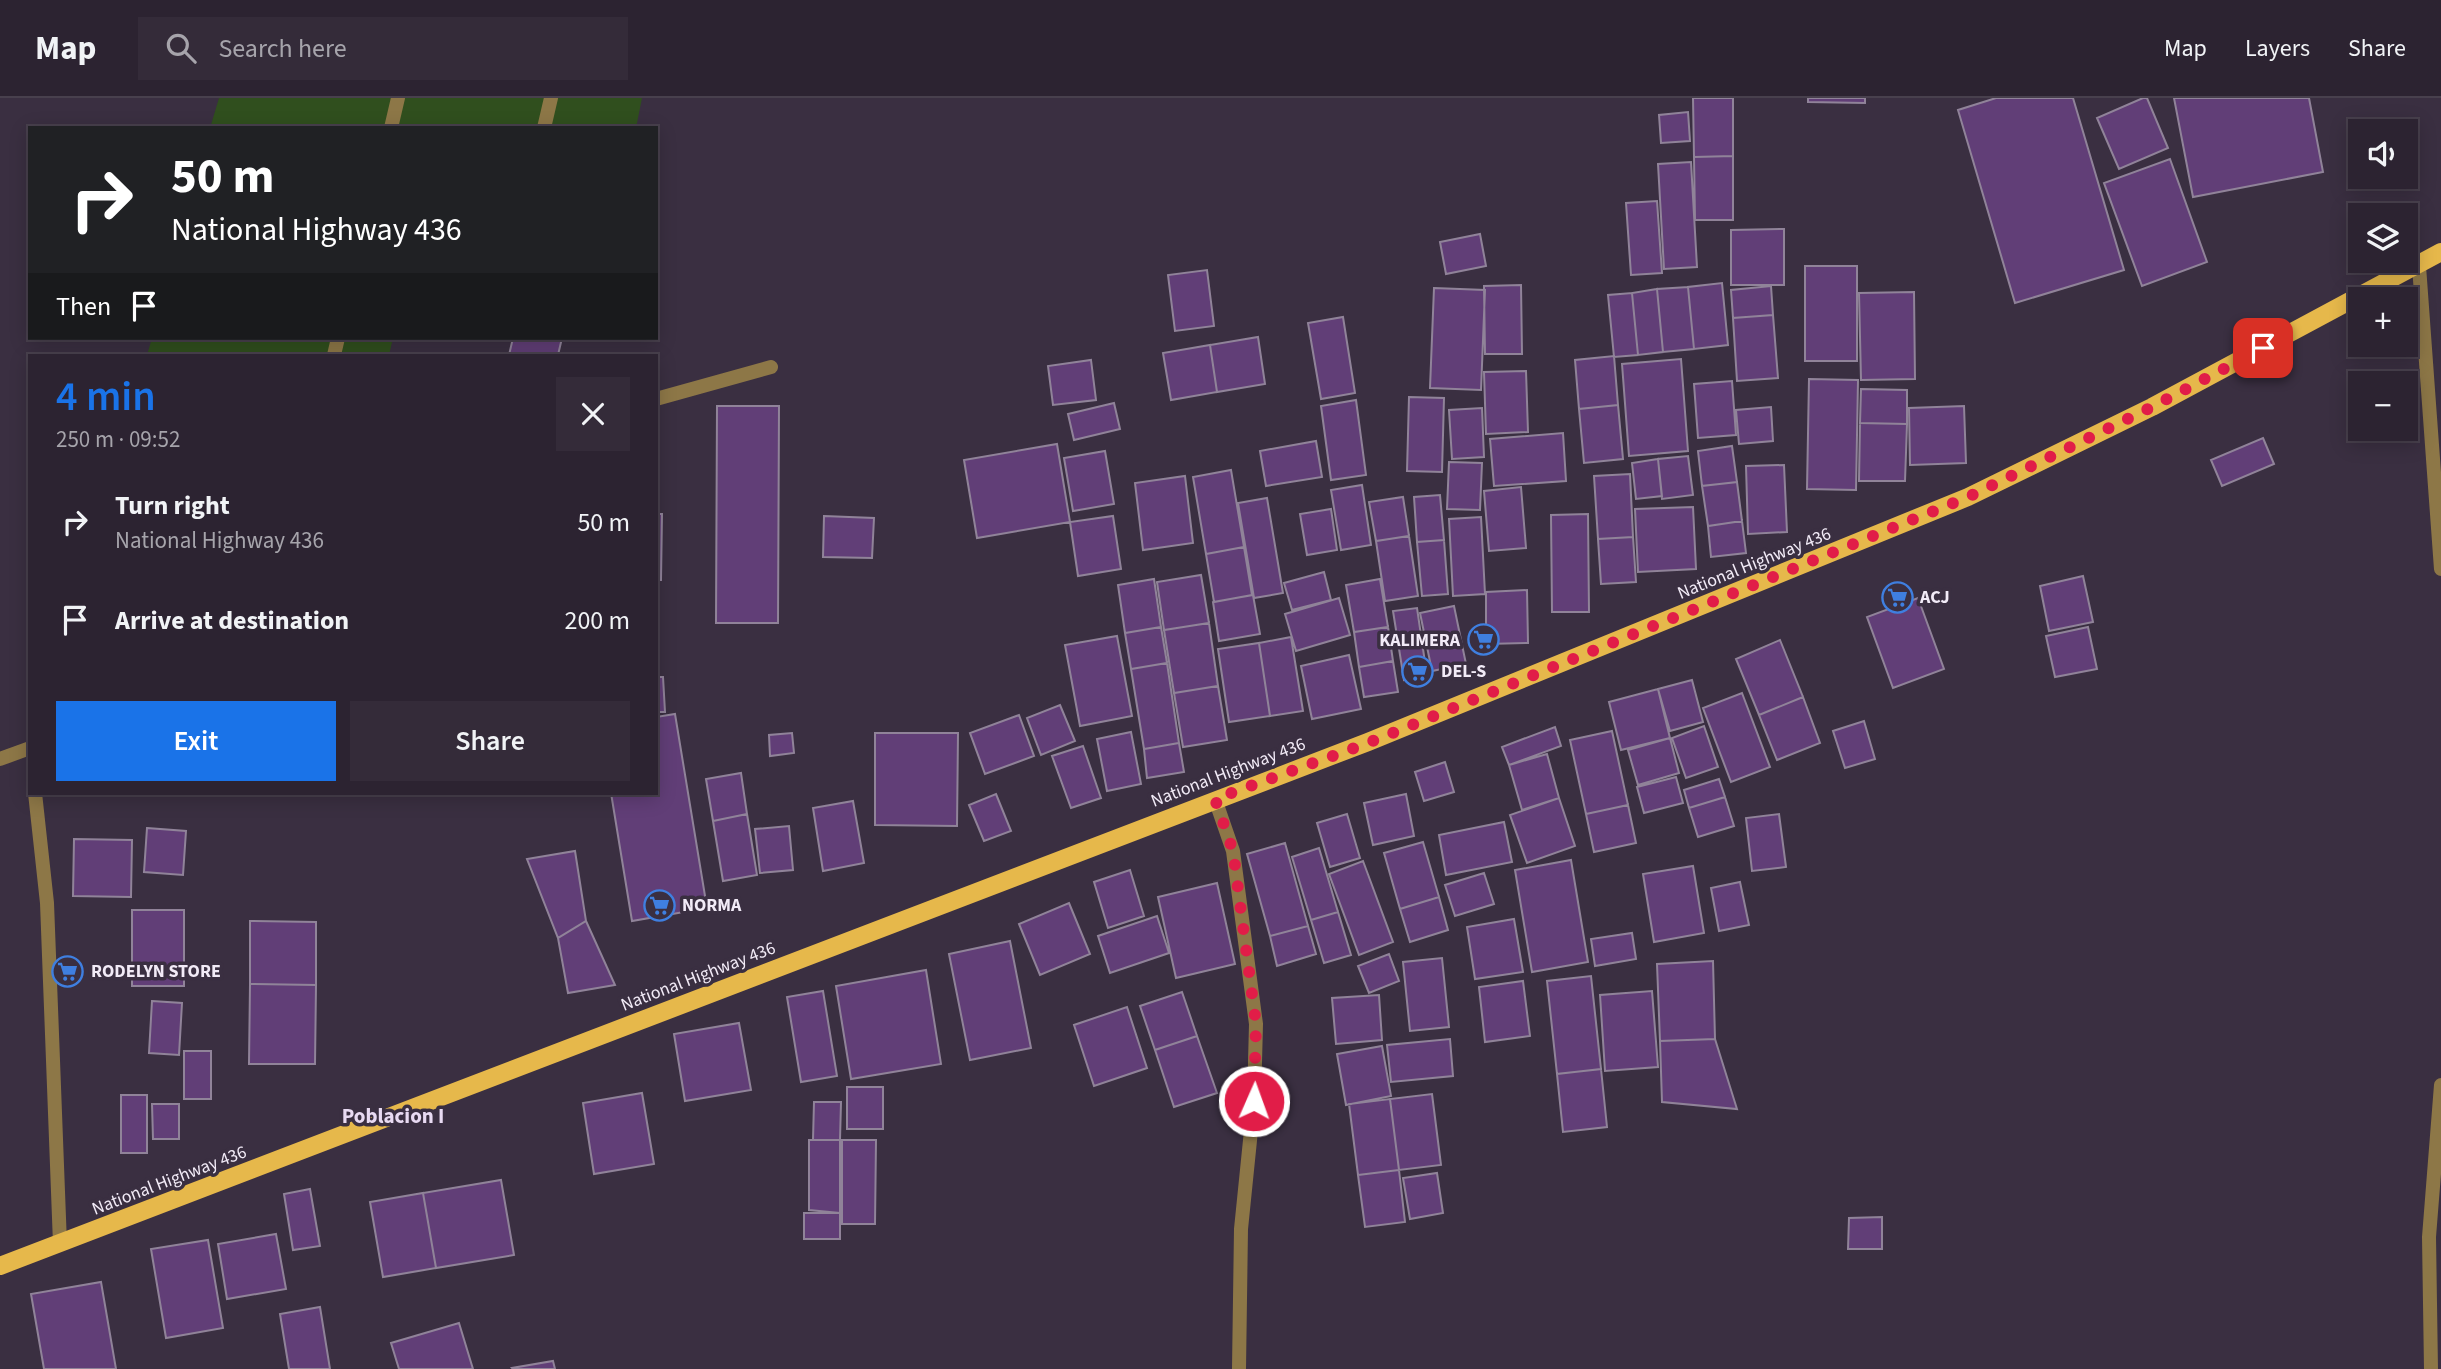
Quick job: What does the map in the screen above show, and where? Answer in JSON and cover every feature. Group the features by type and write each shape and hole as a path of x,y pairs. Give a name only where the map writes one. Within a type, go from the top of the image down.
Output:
{"main road":[{"name":"National Highway 436","path":"2418,266 2441,252"},
{"name":"National Highway 436","path":"0,1266 1215,799 1368,743 1968,497 2152,407 2405,273"}],"street":[{"path":"391,126 398,98"},
{"path":"544,126 551,98"},
{"path":"2418,266 2441,569"},
{"path":"658,397 771,367"},
{"path":"0,760 28,749"},
{"path":"35,795 47,904 60,1244"},
{"path":"1215,799 1233,851 1256,1024 1254,1101 1241,1229 1239,1369"},
{"path":"2431,1369 2429,1237 2441,1086"}],"green space":[{"path":"219,98 642,98 636,126 211,126"},
{"path":"151,340 393,340 389,354 147,354"}],"building":[{"path":"1693,98 1733,98 1733,156 1694,157"},
{"path":"1808,98 1865,98 1865,103 1808,102"},
{"path":"1996,98 2073,98 2124,270 2015,303 1958,110"},
{"path":"2147,98 2168,148 2119,169 2097,118"},
{"path":"2174,98 2309,98 2323,172 2193,197"},
{"path":"1688,112 1690,141 1661,143 1659,115"},
{"path":"1733,156 1733,220 1695,220 1694,157"},
{"path":"2170,159 2207,262 2142,286 2104,183"},
{"path":"1691,162 1697,267 1664,269 1658,164"},
{"path":"1657,201 1662,273 1631,275 1626,203"},
{"path":"1784,229 1784,285 1731,285 1731,230"},
{"path":"1480,234 1486,266 1446,274 1440,242"},
{"path":"1805,266 1857,266 1857,361 1805,361"},
{"path":"1207,270 1214,326 1175,331 1168,275"},
{"path":"1722,283 1728,345 1694,349 1688,287"},
{"path":"1521,285 1522,354 1485,354 1484,286"},
{"path":"1771,286 1773,315 1733,318 1731,290"},
{"path":"1688,287 1694,349 1663,352 1657,289"},
{"path":"1434,288 1485,290 1481,390 1430,388"},
{"path":"1657,289 1663,352 1638,355 1632,293"},
{"path":"1914,292 1915,379 1861,380 1859,293"},
{"path":"1632,293 1638,355 1614,357 1608,295"},
{"path":"1773,315 1778,378 1737,381 1733,318"},
{"path":"1343,317 1355,393 1321,399 1308,323"},
{"path":"1258,337 1265,384 1217,392 1210,345"},
{"path":"513,340 562,340 558,354 509,354"},
{"path":"1210,345 1217,392 1171,400 1163,353"},
{"path":"1614,356 1618,405 1579,409 1575,360"},
{"path":"1681,359 1688,451 1629,456 1622,364"},
{"path":"1091,360 1096,400 1053,405 1048,366"},
{"path":"1526,371 1528,432 1486,434 1484,372"},
{"path":"1809,379 1858,380 1856,490 1807,489"},
{"path":"1732,381 1736,435 1698,438 1694,384"},
{"path":"1861,389 1907,390 1907,424 1860,423"},
{"path":"1409,397 1444,398 1442,472 1407,471"},
{"path":"1356,400 1366,475 1331,480 1321,406"},
{"path":"1114,403 1120,429 1074,440 1068,414"},
{"path":"1618,405 1623,459 1584,463 1579,409"},
{"path":"717,406 779,406 778,623 716,623"},
{"path":"1964,406 1966,463 1910,465 1909,408"},
{"path":"1771,407 1773,441 1739,444 1736,410"},
{"path":"1482,408 1484,457 1452,459 1449,410"},
{"path":"1860,423 1907,424 1905,481 1859,481"},
{"path":"1563,433 1566,481 1494,486 1490,439"},
{"path":"2263,438 2274,464 2222,486 2211,460"},
{"path":"1316,441 1322,477 1266,486 1260,451"},
{"path":"1057,444 1070,522 977,538 964,460"},
{"path":"1732,446 1737,482 1702,486 1698,451"},
{"path":"1105,451 1114,504 1073,511 1064,458"},
{"path":"1688,456 1693,495 1662,499 1658,459"},
{"path":"1658,459 1662,496 1636,499 1632,463"},
{"path":"1449,462 1482,463 1480,510 1447,509"},
{"path":"1784,465 1787,532 1748,534 1746,466"},
{"path":"1231,470 1244,547 1206,554 1193,477"},
{"path":"1630,474 1633,537 1598,539 1594,476"},
{"path":"1185,476 1193,543 1143,550 1135,483"},
{"path":"1737,482 1742,521 1708,526 1702,486"},
{"path":"1362,485 1371,545 1341,550 1331,490"},
{"path":"1521,487 1526,548 1489,551 1484,491"},
{"path":"1440,495 1444,540 1417,542 1414,497"},
{"path":"1403,497 1409,536 1376,541 1369,502"},
{"path":"1267,498 1283,593 1254,598 1238,503"},
{"path":"1693,507 1696,569 1638,572 1635,509"},
{"path":"1331,509 1337,550 1307,555 1300,514"},
{"path":"658,514 662,514 661,580 658,580"},
{"path":"1588,514 1589,612 1552,612 1551,515"},
{"path":"824,516 874,518 872,558 823,557"},
{"path":"1113,516 1121,569 1078,576 1070,522"},
{"path":"1481,517 1485,594 1453,596 1449,519"},
{"path":"1742,521 1746,553 1711,557 1708,526"},
{"path":"1409,536 1418,596 1385,601 1376,541"},
{"path":"1633,537 1636,582 1601,584 1598,539"},
{"path":"1444,540 1448,594 1422,596 1417,542"},
{"path":"1244,547 1252,595 1214,602 1206,554"},
{"path":"1324,572 1331,600 1292,610 1284,583"},
{"path":"1201,575 1209,623 1164,630 1157,582"},
{"path":"2083,576 2093,622 2049,631 2040,586"},
{"path":"1154,579 1161,627 1125,633 1118,585"},
{"path":"1380,579 1388,627 1354,632 1346,585"},
{"path":"1527,590 1528,643 1486,644 1486,592"},
{"path":"1253,595 1260,634 1219,641 1213,602"},
{"path":"1339,598 1350,635 1296,651 1285,614"},
{"path":"1918,598 1944,669 1893,688 1867,617"},
{"path":"1454,606 1466,664 1432,671 1420,613"},
{"path":"1417,608 1427,676 1404,680 1393,611"},
{"path":"1209,623 1218,686 1174,693 1164,630"},
{"path":"1161,627 1167,663 1131,669 1125,633"},
{"path":"1388,627 1393,661 1359,667 1354,632"},
{"path":"2088,627 2097,669 2055,677 2046,636"},
{"path":"1117,636 1132,716 1080,726 1065,645"},
{"path":"1291,637 1303,711 1270,716 1259,643"},
{"path":"1780,640 1803,697 1759,715 1736,659"},
{"path":"1259,643 1270,716 1229,722 1218,649"},
{"path":"1349,655 1361,709 1312,719 1301,666"},
{"path":"1393,661 1398,692 1364,697 1359,667"},
{"path":"1167,663 1179,743 1144,749 1131,669"},
{"path":"658,677 663,677 665,712 658,712"},
{"path":"1692,680 1703,722 1670,731 1658,689"},
{"path":"1218,686 1227,740 1183,747 1174,693"},
{"path":"1658,689 1670,738 1621,750 1609,702"},
{"path":"1742,693 1770,767 1731,782 1703,708"},
{"path":"1803,697 1820,743 1777,760 1759,715"},
{"path":"1060,705 1075,741 1041,755 1027,718"},
{"path":"675,714 707,908 632,921 611,795 658,795 658,717"},
{"path":"1019,715 1034,756 985,774 970,733"},
{"path":"1864,721 1875,759 1845,768 1833,731"},
{"path":"1704,726 1718,767 1686,778 1672,738"},
{"path":"1555,727 1561,746 1509,765 1502,747"},
{"path":"1612,731 1628,805 1586,814 1570,740"},
{"path":"1131,732 1141,784 1107,791 1097,739"},
{"path":"792,733 794,753 770,756 769,735"},
{"path":"875,733 958,733 957,826 875,825"},
{"path":"1670,738 1679,773 1638,785 1628,750"},
{"path":"1179,743 1184,772 1147,778 1144,749"},
{"path":"1083,746 1101,798 1071,808 1052,756"},
{"path":"1547,754 1559,798 1522,810 1509,765"},
{"path":"1445,762 1454,792 1424,801 1415,772"},
{"path":"741,773 747,814 713,821 706,779"},
{"path":"1676,777 1683,803 1644,813 1637,787"},
{"path":"1719,779 1725,797 1689,808 1684,790"},
{"path":"996,794 1011,831 984,841 969,805"},
{"path":"1406,794 1414,836 1373,845 1364,803"},
{"path":"1725,797 1734,826 1698,837 1689,808"},
{"path":"1559,798 1575,846 1527,863 1510,815"},
{"path":"853,801 864,863 823,871 813,808"},
{"path":"1628,805 1636,843 1594,852 1586,814"},
{"path":"747,814 757,875 723,881 713,821"},
{"path":"1347,814 1360,858 1330,867 1317,823"},
{"path":"1779,814 1786,867 1752,871 1746,818"},
{"path":"1504,822 1512,862 1446,875 1439,835"},
{"path":"789,826 793,870 760,873 755,829"},
{"path":"147,828 186,831 183,875 144,872"},
{"path":"74,839 132,840 131,897 73,896"},
{"path":"1423,842 1439,897 1400,909 1384,853"},
{"path":"1285,843 1308,926 1270,936 1247,854"},
{"path":"1319,848 1338,912 1311,920 1292,857"},
{"path":"575,851 586,921 558,938 527,859"},
{"path":"1571,860 1588,962 1532,972 1515,870"},
{"path":"1363,861 1393,942 1359,955 1329,874"},
{"path":"1693,866 1704,933 1654,942 1643,874"},
{"path":"1130,870 1144,916 1108,928 1094,882"},
{"path":"1484,873 1494,904 1455,916 1445,885"},
{"path":"1740,882 1749,925 1719,931 1711,888"},
{"path":"1217,883 1235,964 1176,978 1158,897"},
{"path":"1439,897 1448,930 1410,942 1400,909"},
{"path":"1069,903 1090,954 1040,975 1019,924"},
{"path":"132,910 184,910 184,986 132,986"},
{"path":"1338,912 1351,955 1324,963 1311,920"},
{"path":"1157,916 1169,953 1110,973 1098,936"},
{"path":"1514,919 1523,972 1475,979 1467,927"},
{"path":"250,921 316,922 316,985 250,984"},
{"path":"586,921 615,985 568,993 558,938"},
{"path":"1308,926 1316,954 1277,966 1270,936"},
{"path":"1632,933 1636,959 1595,966 1591,939"},
{"path":"1010,941 1031,1048 970,1060 949,954"},
{"path":"1389,954 1399,981 1369,993 1358,966"},
{"path":"1442,958 1449,1027 1410,1031 1403,962"},
{"path":"1713,961 1715,1039 1660,1041 1657,964"},
{"path":"926,970 941,1064 851,1079 836,986"},
{"path":"1591,976 1601,1069 1557,1074 1547,981"},
{"path":"1523,981 1530,1036 1485,1042 1479,987"},
{"path":"250,984 316,985 315,1064 249,1064"},
{"path":"823,991 837,1076 801,1082 787,997"},
{"path":"1652,991 1658,1067 1605,1071 1600,995"},
{"path":"1182,992 1197,1036 1155,1050 1140,1006"},
{"path":"1379,995 1382,1040 1336,1044 1332,998"},
{"path":"152,1001 182,1003 179,1055 149,1053"},
{"path":"1127,1007 1147,1068 1094,1086 1074,1025"},
{"path":"739,1023 751,1090 685,1101 674,1034"},
{"path":"1197,1036 1217,1093 1174,1107 1155,1050"},
{"path":"1450,1039 1453,1076 1391,1082 1387,1045"},
{"path":"1715,1039 1737,1109 1662,1102 1660,1041"},
{"path":"1382,1046 1391,1096 1346,1105 1337,1054"},
{"path":"184,1051 211,1051 211,1099 184,1099"},
{"path":"1601,1069 1607,1127 1563,1132 1557,1074"},
{"path":"847,1087 883,1087 883,1129 847,1129"},
{"path":"642,1093 654,1164 594,1174 583,1103"},
{"path":"1432,1094 1441,1165 1399,1170 1390,1099"},
{"path":"121,1095 147,1095 147,1153 121,1153"},
{"path":"1390,1099 1399,1170 1358,1175 1349,1104"},
{"path":"814,1102 841,1102 840,1140 813,1140"},
{"path":"152,1104 179,1104 179,1139 153,1139"},
{"path":"809,1140 840,1140 840,1213 809,1210"},
{"path":"842,1140 876,1140 875,1224 842,1224"},
{"path":"1399,1170 1405,1222 1365,1227 1358,1175"},
{"path":"1437,1173 1443,1213 1410,1219 1403,1178"},
{"path":"501,1180 514,1255 436,1268 423,1193"},
{"path":"310,1189 320,1246 293,1250 284,1194"},
{"path":"423,1193 436,1268 383,1277 370,1202"},
{"path":"804,1213 840,1213 840,1239 804,1239"},
{"path":"1882,1217 1882,1249 1848,1249 1849,1218"},
{"path":"276,1234 286,1289 227,1299 218,1244"},
{"path":"208,1240 223,1328 166,1338 151,1249"},
{"path":"101,1282 116,1369 44,1369 31,1294"},
{"path":"320,1307 330,1369 289,1369 280,1314"},
{"path":"459,1323 473,1369 399,1369 391,1343"},
{"path":"553,1361 555,1369 512,1368"}],"place":[{"name":"ACJ","path":"1897,597"},
{"name":"KALIMERA","path":"1483,640"},
{"name":"DEL-S","path":"1418,671"},
{"name":"NORMA","path":"659,905"},
{"name":"RODELYN STORE","path":"68,971"}],"district":[{"name":"Poblacion I","path":"393,1116"}],"route":[{"path":"1254,1101 1256,1024 1233,851 1215,799 1368,743 1968,497 2152,407 2263,348"}]}
